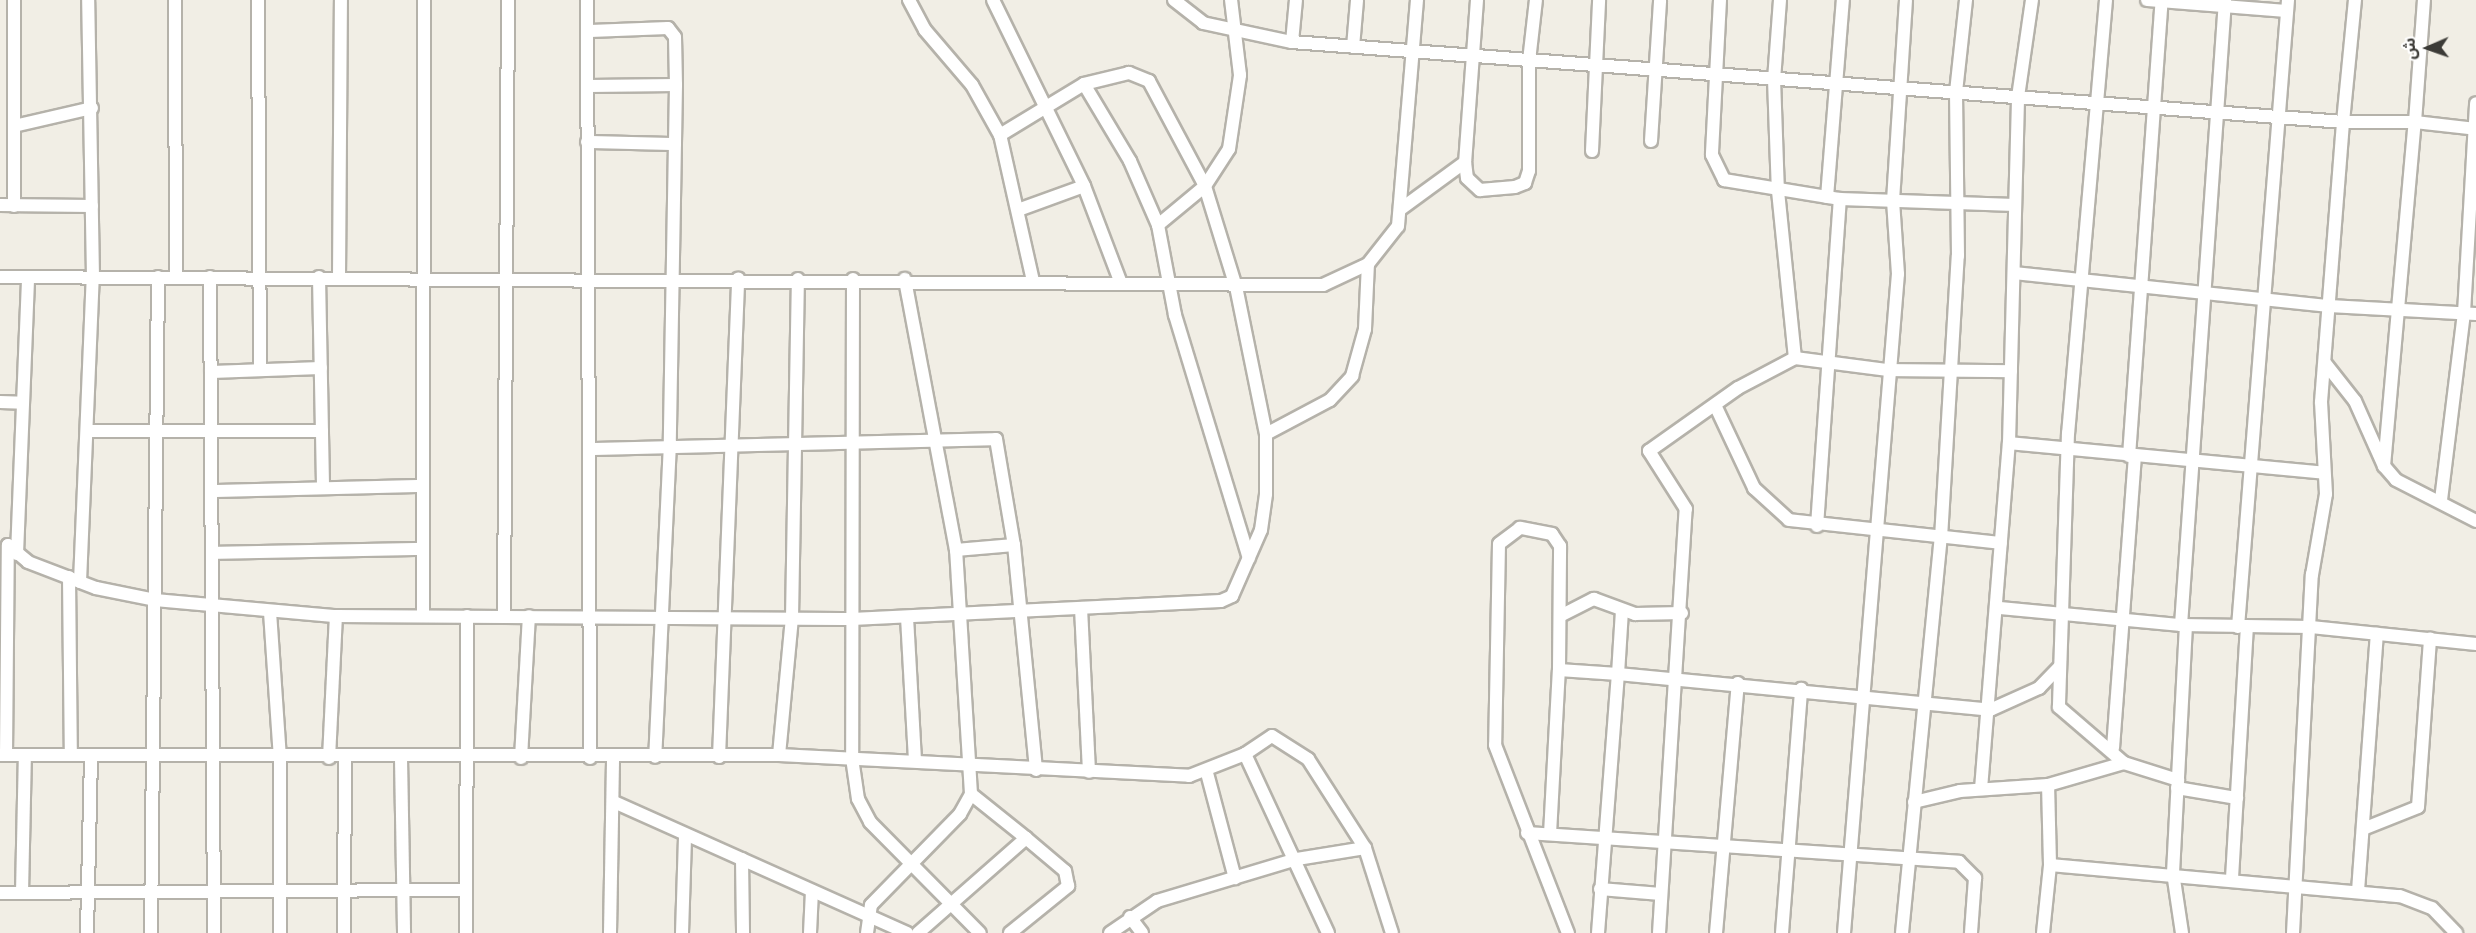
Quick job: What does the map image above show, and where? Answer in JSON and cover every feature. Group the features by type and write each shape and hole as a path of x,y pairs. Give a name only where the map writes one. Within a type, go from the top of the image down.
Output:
{"street":[{"path":"14,0 14,206"},
{"path":"71,755 75,580 89,431 93,277 92,108 88,0"},
{"path":"175,0 176,277"},
{"path":"258,0 260,370"},
{"path":"339,277 341,0"},
{"path":"423,615 421,277 424,0"},
{"path":"504,615 508,0"},
{"path":"587,0 590,31 587,141 592,618 590,758"},
{"path":"909,0 925,30 972,85 1000,135 1034,281"},
{"path":"993,0 1084,186 1120,281"},
{"path":"1174,0 1187,15 1232,32 1292,42 2343,122 2415,122 2475,128"},
{"path":"1158,225 1205,186 1235,129 1240,75 1232,32 1231,0"},
{"path":"1292,42 1296,0"},
{"path":"1353,47 1357,0"},
{"path":"0,277 905,279 1120,281 1236,287 1323,285 1368,264 1398,226 1402,208 1417,0"},
{"path":"1477,0 1471,56 1465,162 1467,178 1480,190 1525,183 1529,171 1529,61 1536,0"},
{"path":"1592,151 1592,65 1599,0"},
{"path":"1651,141 1660,0"},
{"path":"1720,0 1715,75 1715,170 1724,180 1778,191 1840,199 2015,206"},
{"path":"1780,0 1774,79 1778,191 1795,358"},
{"path":"1827,197 1843,0"},
{"path":"1844,933 1848,853 1898,274 1893,201 1906,0"},
{"path":"1902,933 1941,538 1959,204 1956,92 1966,0"},
{"path":"1981,789 2000,608 2001,543 2009,443 2018,98 2032,0"},
{"path":"2106,0 2100,104 2068,451 2064,613 2060,666 2062,713 2113,748 2124,763 2178,784 2237,798"},
{"path":"2147,0 2287,6 2261,299 2252,467 2243,520 2243,627 2232,878"},
{"path":"2293,933 2311,627 2324,473 2325,363 2343,122 2355,0"},
{"path":"2384,466 2400,310 2424,0"},
{"path":"2113,748 2126,617 2132,457 2142,286 2157,108 2162,1"},
{"path":"2182,933 2173,873 2191,462 2201,292 2224,4"},
{"path":"590,31 668,28 675,37 675,279 665,617 655,757"},
{"path":"8,547 75,580 155,600 270,612 336,616 504,615 592,618 725,616 852,619 1221,601 1232,596 1249,558 1265,512 1266,434 1236,287 1205,186 1149,81 1129,73 1084,84 1044,106 1000,135"},
{"path":"1084,84 1130,161 1158,225 1167,284 1249,558"},
{"path":"589,86 676,85"},
{"path":"2441,500 2470,314 2476,103"},
{"path":"14,126 92,108"},
{"path":"587,141 675,144"},
{"path":"1402,208 1465,162"},
{"path":"1018,210 1084,186"},
{"path":"1817,526 1832,363 1840,199"},
{"path":"0,217 0,205 92,206"},
{"path":"1266,434 1330,400 1352,376 1365,329 1368,264"},
{"path":"2014,273 2082,282 2142,286 2329,306 2470,314"},
{"path":"28,277 23,403 3,592 3,755 345,759 467,757 613,759 778,755 969,763 1036,770 1207,773 1245,754 1272,736 1308,759 1365,848 1392,933"},
{"path":"150,933 155,600 152,433 158,277"},
{"path":"210,277 214,933"},
{"path":"319,277 323,486"},
{"path":"719,757 738,278"},
{"path":"778,755 792,618 798,279"},
{"path":"853,279 850,442 852,758 858,799 870,822 908,863 980,933"},
{"path":"867,933 867,918 877,898 908,863 960,814 971,794 963,614 956,550 905,279"},
{"path":"1659,933 1679,676 1686,509 1649,451 1776,364 1795,358 1888,370 2011,371"},
{"path":"2325,363 2355,401 2384,466 2396,480 2441,500 2476,521"},
{"path":"211,372 321,368"},
{"path":"0,402 23,403"},
{"path":"1715,405 1754,488 1789,520 1817,526 2001,543"},
{"path":"89,431 212,434 322,431"},
{"path":"590,449 733,441 850,442 996,439 1014,545 1022,611 1036,770"},
{"path":"2009,443 2068,451 2324,473"},
{"path":"212,491 323,486 421,486"},
{"path":"1550,834 1562,615 1560,546 1552,534 1537,527 1509,532 1498,544 1494,731 1498,759 1568,933"},
{"path":"956,550 1014,545"},
{"path":"213,553 422,549"},
{"path":"1562,615 1594,599 1622,610 1682,613"},
{"path":"1081,608 1089,772"},
{"path":"2000,608 2126,617 2184,625 2311,627 2476,644"},
{"path":"1598,933 1622,610"},
{"path":"270,612 280,757 280,933"},
{"path":"329,758 336,616"},
{"path":"466,616 466,933"},
{"path":"521,758 529,616"},
{"path":"907,616 915,760"},
{"path":"2358,891 2377,634"},
{"path":"2363,829 2418,807 2430,638"},
{"path":"1559,670 1679,676 1990,710 2039,688 2060,666"},
{"path":"1716,933 1738,683"},
{"path":"1782,933 1801,689"},
{"path":"1245,754 1297,859 1328,933"},
{"path":"22,893 25,755"},
{"path":"87,933 85,893 91,756"},
{"path":"401,758 404,933"},
{"path":"344,933 345,759"},
{"path":"610,933 613,759"},
{"path":"1914,802 1981,789 2049,785 2124,763"},
{"path":"1207,773 1235,878"},
{"path":"2043,933 2050,865 2049,785"},
{"path":"971,794 1065,872 1068,886 1010,933"},
{"path":"614,802 867,918 907,933"},
{"path":"1527,833 1908,857 1970,869 1971,933"},
{"path":"682,933 685,836"},
{"path":"918,933 1026,838"},
{"path":"1110,933 1130,917 1157,901 1297,859 1365,848"},
{"path":"742,859 743,933"},
{"path":"2050,865 2232,878 2358,891 2420,901 2456,933"},
{"path":"1600,889 1661,894"},
{"path":"0,893 466,890"},
{"path":"810,933 812,891"},
{"path":"1130,917 1142,933"}]}
